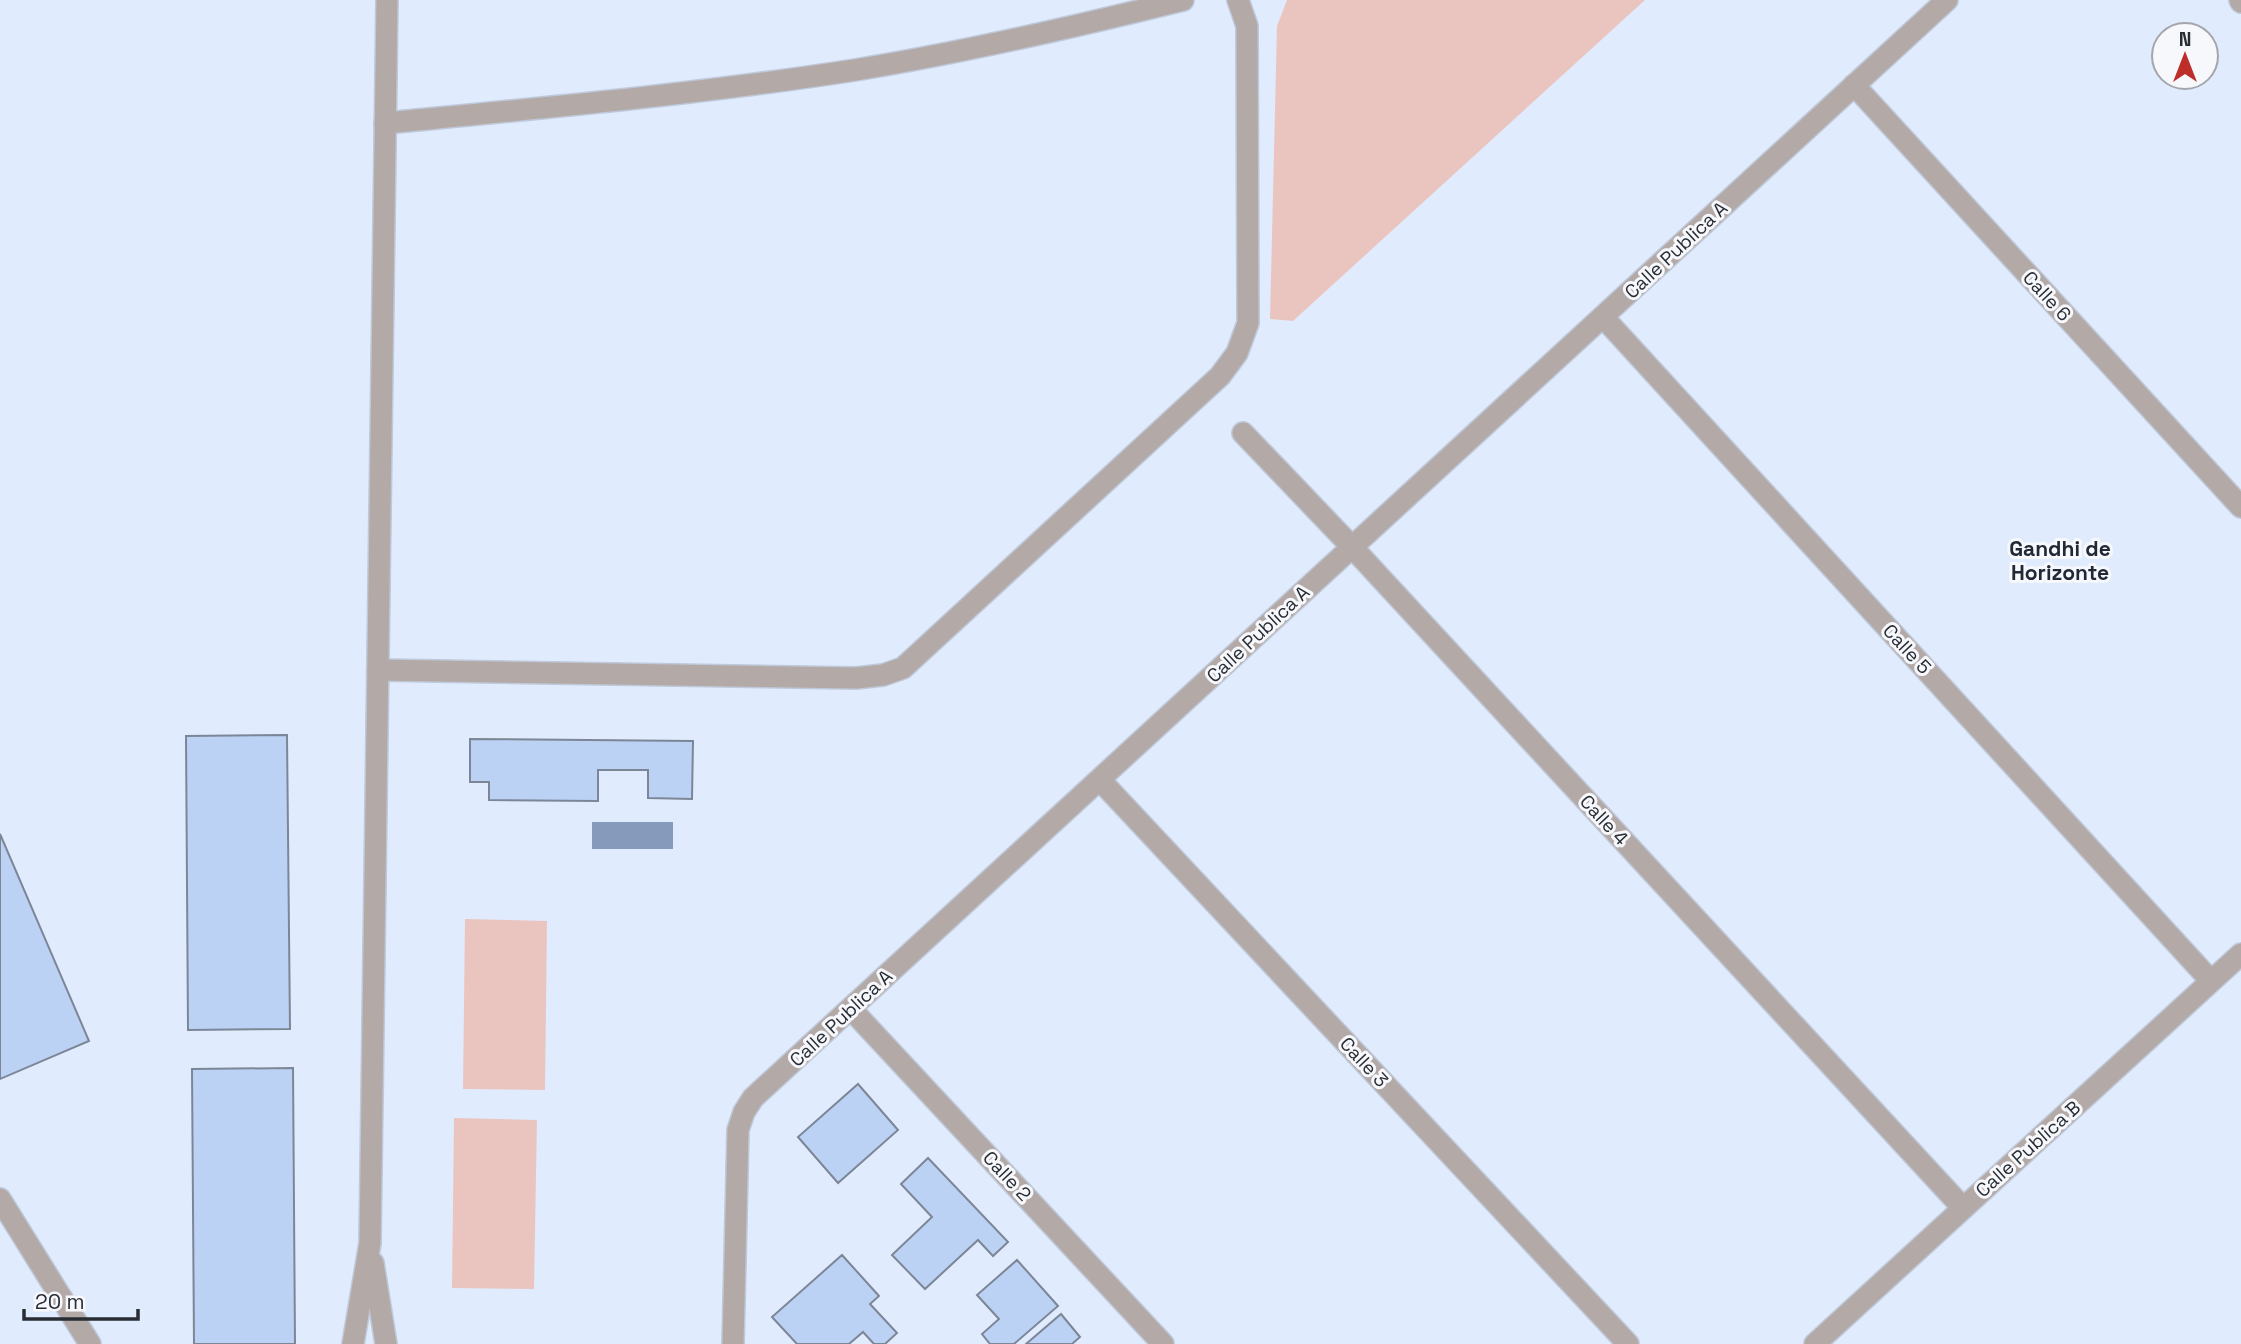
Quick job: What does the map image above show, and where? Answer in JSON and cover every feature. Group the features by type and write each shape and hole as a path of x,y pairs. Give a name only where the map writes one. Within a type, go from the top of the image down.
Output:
{"street":[{"path":"354,1344 370,1243 387,0"},
{"path":"386,123 692,92 856,69 1044,34 1183,0"},
{"path":"378,670 856,678 883,675 903,668 1220,376 1237,353 1248,323 1247,26 1238,0"},
{"name":"Calle Publica A","path":"733,1344 738,1130 744,1112 753,1098 1947,0"},
{"name":"Calle 6","path":"1854,85 2241,507"},
{"name":"Calle 5","path":"1603,317 2211,981"},
{"name":"Calle 4","path":"1243,433 1352,547 1963,1208"},
{"name":"Calle 3","path":"1100,779 1628,1344"},
{"name":"Calle Publica B","path":"1815,1344 2241,954"},
{"name":"Calle 2","path":"851,1009 1163,1344"},
{"path":"0,1199 90,1344"},
{"path":"370,1243 386,1344"}],"shaded area":[{"path":"1287,0 1645,0 1293,321 1270,319 1277,26"},
{"path":"465,919 547,921 545,1090 463,1089"},
{"path":"454,1118 537,1120 534,1289 452,1288"}],"water":[{"path":"592,822 673,822 673,849 592,849"}],"building":[{"path":"287,735 290,1029 188,1030 186,736"},
{"path":"470,739 693,741 692,799 648,798 648,770 598,770 598,801 489,800 489,782 470,782"},
{"path":"0,834 89,1041 0,1079"},
{"path":"293,1068 295,1344 194,1344 192,1069"},
{"path":"858,1084 898,1130 838,1183 798,1137"},
{"path":"928,1158 1008,1242 993,1256 978,1240 925,1289 892,1255 932,1217 901,1184"},
{"path":"842,1255 879,1296 870,1304 897,1333 885,1344 874,1344 863,1332 849,1344 797,1344 772,1317"},
{"path":"1017,1260 1058,1306 1014,1344 990,1344 982,1334 999,1319 977,1295"},
{"path":"1061,1314 1080,1337 1072,1344 1026,1344"}],"district":[{"name":"Gandhi de Horizonte","path":"2060,560"}]}
